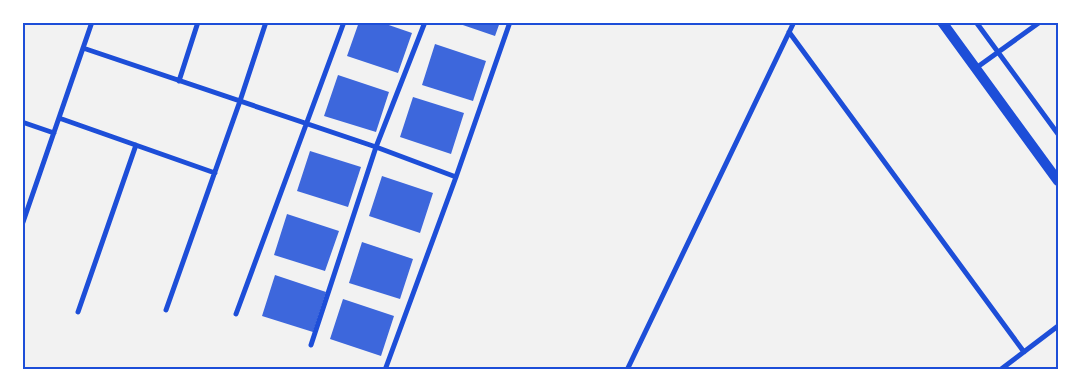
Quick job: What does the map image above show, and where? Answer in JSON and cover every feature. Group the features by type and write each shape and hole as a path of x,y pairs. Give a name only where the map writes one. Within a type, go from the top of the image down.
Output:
{"main road":[{"path":"942,22 1058,181"}],"street":[{"path":"179,80 198,22"},
{"path":"166,310 240,102 266,22"},
{"path":"236,314 344,22"},
{"path":"311,345 376,147 424,22"},
{"path":"385,370 456,177 510,22"},
{"path":"627,370 794,22"},
{"path":"976,22 1058,134"},
{"path":"976,68 1040,22"},
{"path":"22,225 91,23"},
{"path":"790,32 1024,352"},
{"path":"83,48 376,147 456,177"},
{"path":"59,118 214,173"},
{"path":"22,122 54,133"},
{"path":"78,312 136,145"},
{"path":"1000,370 1058,326"}],"building":[{"path":"359,22 380,22 412,33 398,73 347,56"},
{"path":"454,22 500,22 495,36"},
{"path":"435,44 486,61 473,101 422,85"},
{"path":"338,75 389,92 376,132 324,116"},
{"path":"413,97 464,113 451,154 400,137"},
{"path":"310,151 361,167 348,207 297,191"},
{"path":"382,176 433,193 420,233 369,216"},
{"path":"287,214 339,231 325,271 274,255"},
{"path":"362,242 413,259 400,299 349,283"},
{"path":"275,275 326,292 313,332 262,316"},
{"path":"343,299 394,316 381,356 330,339"}]}
